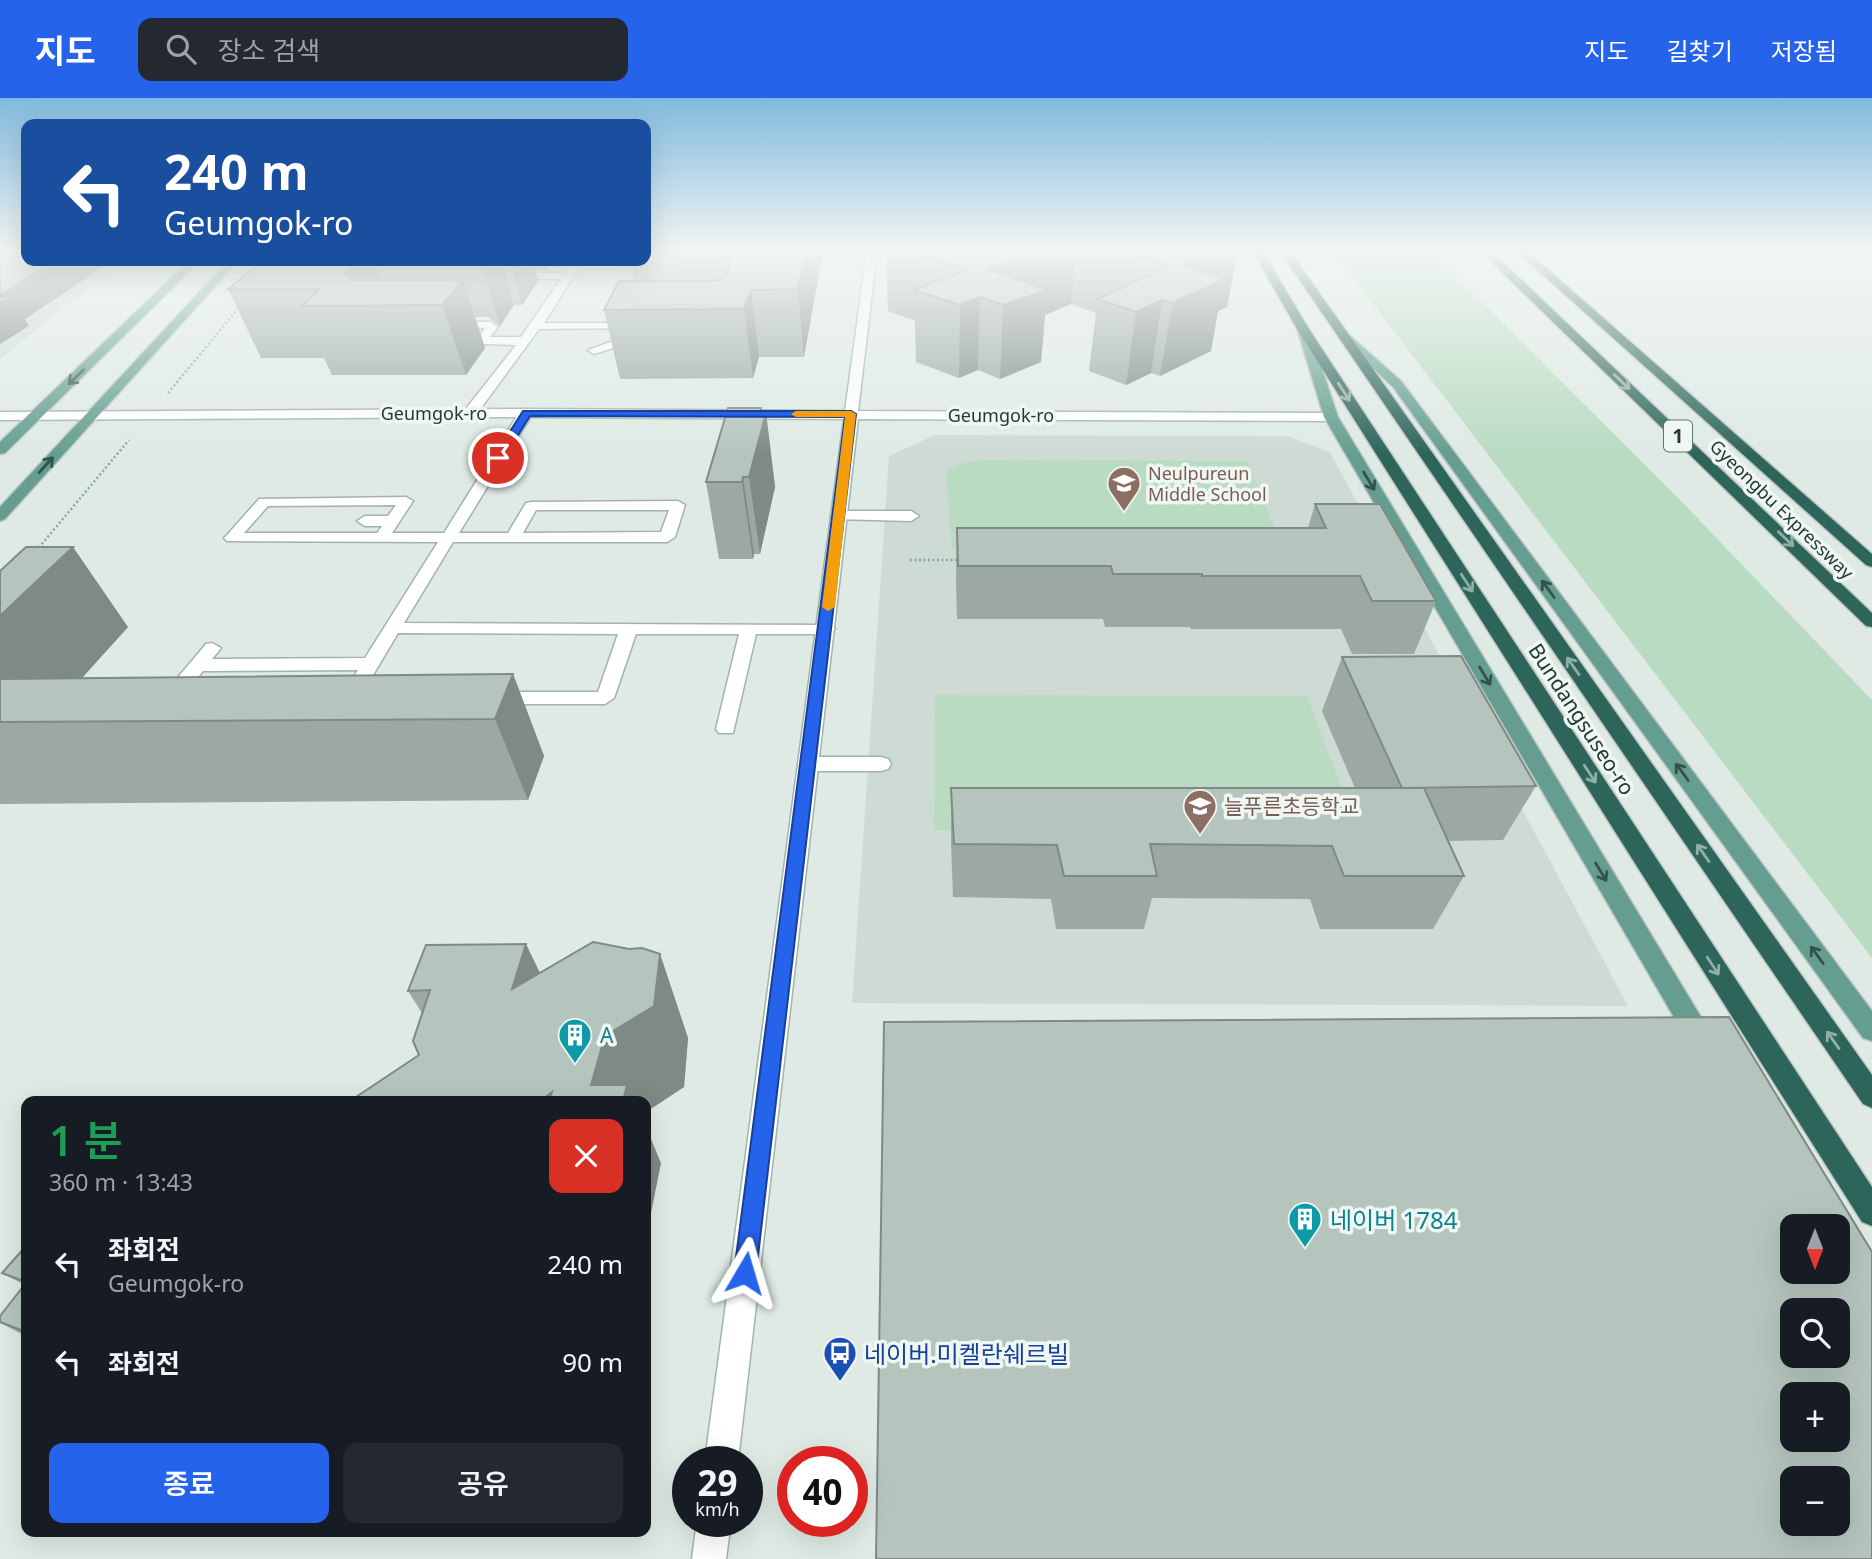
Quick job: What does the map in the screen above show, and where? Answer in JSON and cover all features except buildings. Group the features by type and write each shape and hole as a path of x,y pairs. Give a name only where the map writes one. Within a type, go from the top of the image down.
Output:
{"highway":[{"name":"Bundangsuseo-ro","path":"1297,318 1872,1212"},
{"name":"Bundangsuseo-ro","path":"1331,318 1872,1096"},
{"name":"Gyeongbu Expressway","path":"1555,318 1872,622"},
{"name":"Gyeongbu Expressway","path":"1597,318 1872,562"}],"main road":[{"path":"0,450 136,318"},
{"path":"0,516 181,318"},
{"path":"1303,329 1331,417 1712,1060"},
{"path":"1343,335 1397,384 1872,1030"}],"street":[{"path":"470,413 541,318"},
{"path":"723,1446 863,318"},
{"path":"432,323 488,323 492,327 485,336 443,341"},
{"path":"536,326 637,326 629,342 594,350"},
{"path":"457,332 524,341"},
{"path":"376,699 342,699 370,664 526,413"},
{"name":"Geumgok-ro","path":"0,416 526,413 1331,417"},
{"path":"382,537 406,501 264,502 232,538 382,537 449,536 517,530 667,537 678,505 531,506 517,530"},
{"path":"839,516 911,516"},
{"path":"365,522 392,522"},
{"path":"517,530 539,524"},
{"path":"393,628 826,629"},
{"path":"470,698 605,698 629,628"},
{"path":"726,729 749,629"},
{"path":"198,700 170,700 212,648"},
{"path":"598,663 617,663"},
{"path":"197,665 370,664"},
{"path":"809,764 881,764"},
{"path":"709,1559 712,1537"}],"path":[{"path":"910,560 964,560"}],"shaded area":[{"path":"0,318 51,318 0,359"},
{"name":"늘푸른초등학교","path":"935,435 1287,436 1330,452 1628,1006 852,1003 889,456"}],"green space":[{"path":"1384,318 1498,318 1680,500 1872,700 1872,958"},
{"path":"983,460 1247,461 1284,550 952,548 946,471 963,463"},
{"path":"935,695 1307,696 1358,831 934,830"}],"slow traffic":[{"path":"796,414 851,414 828,607"}],"place":[{"name":"Neulpureun Middle School","path":"1124,513"},
{"name":"늘푸른초등학교","path":"1200,836"},
{"name":"A","path":"575,1065"},
{"name":"네이버 1784","path":"1305,1249"},
{"name":"네이버.미켈란쉐르빌","path":"840,1383"}],"route":[{"path":"498,458 526,413 851,414 745,1273"}]}
